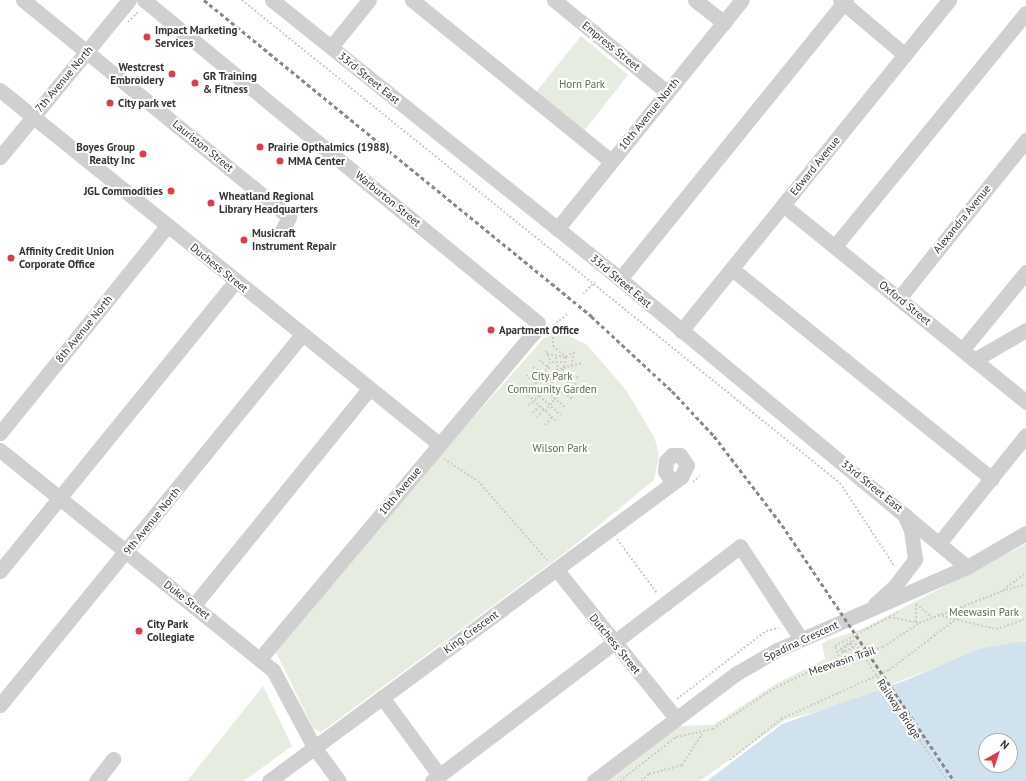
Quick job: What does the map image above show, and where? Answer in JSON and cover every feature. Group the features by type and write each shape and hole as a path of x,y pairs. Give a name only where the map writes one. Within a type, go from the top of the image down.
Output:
{"street":[{"name":"Lauriston Street","path":"24,0 289,217 282,230"},
{"name":"7th Avenue North","path":"0,157 129,0"},
{"name":"Warburton Street","path":"144,0 538,323"},
{"name":"33rd Street East","path":"272,0 620,279 681,331 940,542 967,567"},
{"path":"331,47 369,0"},
{"path":"412,0 611,161"},
{"name":"Empress Street","path":"554,0 667,92"},
{"path":"695,0 724,23"},
{"name":"10th Avenue North","path":"557,229 742,0"},
{"name":"Edward Avenue","path":"681,331 949,0"},
{"path":"620,279 843,1 905,55"},
{"path":"835,246 1026,13"},
{"name":"Duchess Street","path":"0,90 302,335 368,390 434,450"},
{"name":"Alexandra Avenue","path":"899,298 1026,140"},
{"name":"Oxford Street","path":"783,205 1026,402"},
{"name":"8th Avenue North","path":"0,433 167,226"},
{"path":"732,269 992,478"},
{"path":"968,355 1026,272"},
{"path":"0,571 236,281"},
{"name":"10th Avenue","path":"260,659 534,332 538,323"},
{"path":"968,355 1026,330"},
{"name":"9th Avenue North","path":"0,705 302,335"},
{"path":"194,605 368,390"},
{"path":"940,542 1026,435"},
{"name":"Duke Street","path":"0,450 260,659 282,681 314,748 339,781"},
{"name":"King Crescent","path":"269,781 553,571 671,481"},
{"path":"868,610 902,579 916,551 902,511"},
{"name":"Spadina Crescent","path":"594,781 737,673 801,640 868,610 913,601 967,567 1026,533"},
{"path":"382,697 435,778 614,644 740,546 801,640"},
{"name":"Dutchess Street","path":"553,571 676,718"},
{"path":"96,781 113,759"}],"path":[{"path":"242,0 595,282 840,483 850,494 902,579"},
{"path":"583,294 595,282"},
{"path":"553,324 553,346 566,357"},
{"path":"561,378 566,357 574,352 571,366"},
{"path":"537,384 550,362 547,353 566,357"},
{"path":"528,405 535,401 556,374 558,369 556,356"},
{"path":"539,360 575,389 574,381 578,376"},
{"path":"550,362 564,362"},
{"path":"552,371 558,369 568,369 571,366 581,363"},
{"path":"533,367 573,400"},
{"path":"567,383 570,379 568,369"},
{"path":"531,379 537,371"},
{"path":"526,375 566,408"},
{"path":"570,379 574,381"},
{"path":"534,381 526,392 556,421"},
{"path":"537,418 550,406 562,391"},
{"path":"539,396 561,414"},
{"path":"532,413 539,406"},
{"path":"545,425 552,417"},
{"path":"434,450 478,481 547,559 544,566 553,571"},
{"path":"688,485 700,476"},
{"path":"611,543 622,534"},
{"path":"616,539 665,604"},
{"name":"Meewasin Trail","path":"641,781 649,774 682,765 702,734 773,689 840,660 883,647 919,623 1000,592 1026,573"},
{"path":"1000,592 1026,584"},
{"path":"913,601 932,617"},
{"path":"913,601 916,622"},
{"path":"730,760 781,719 889,670 956,619 965,605"},
{"path":"840,660 835,646 902,610"},
{"path":"937,615 996,629 1026,620"},
{"path":"889,617 919,623"},
{"name":"Railway Bridge","path":"837,652 844,648 850,643 852,647 843,652 842,650 846,646 851,643 854,647 843,653 840,649 853,640 947,781"},
{"name":"Meewasin Trail","path":"620,781 676,737 702,734"}],"green space":[{"name":"Horn Park","path":"581,36 628,75 580,136 532,97"},
{"name":"Wilson Park","path":"552,335 569,336 587,345 626,390 655,439 659,456 654,480 566,552 321,732 313,728 276,652 429,467 544,338"},
{"name":"Meewasin Park","path":"1026,544 1026,640 990,654 941,665 834,707 785,720 700,781 607,781 679,726 713,725 774,685 825,659 822,644 828,640 862,629"},
{"path":"263,686 292,746 244,781 187,781"}],"water":[{"path":"1026,641 1026,781 707,781 782,724 904,681 979,649"}],"railway":[{"path":"204,0 591,316 672,391 714,436 782,525 954,781"}],"place":[{"name":"Impact Marketing Services","path":"147,37"},
{"name":"Westcrest Embroidery","path":"172,74"},
{"name":"GR Training & Fitness","path":"195,83"},
{"name":"City park vet","path":"110,103"},
{"name":"Prairie Opthalmics (1988)","path":"260,147"},
{"name":"Boyes Group Realty Inc","path":"143,154"},
{"name":"MMA Center","path":"280,161"},
{"name":"JGL Commodities","path":"171,191"},
{"name":"Wheatland Regional Library Headquarters","path":"211,203"},
{"name":"Musicraft Instrument Repair","path":"244,240"},
{"name":"Affinity Credit Union Corporate Office","path":"11,258"},
{"name":"Apartment Office","path":"491,330"},
{"name":"City Park Collegiate","path":"139,631"}],"park label":[{"name":"City Park Community Garden","path":"552,383"}]}
